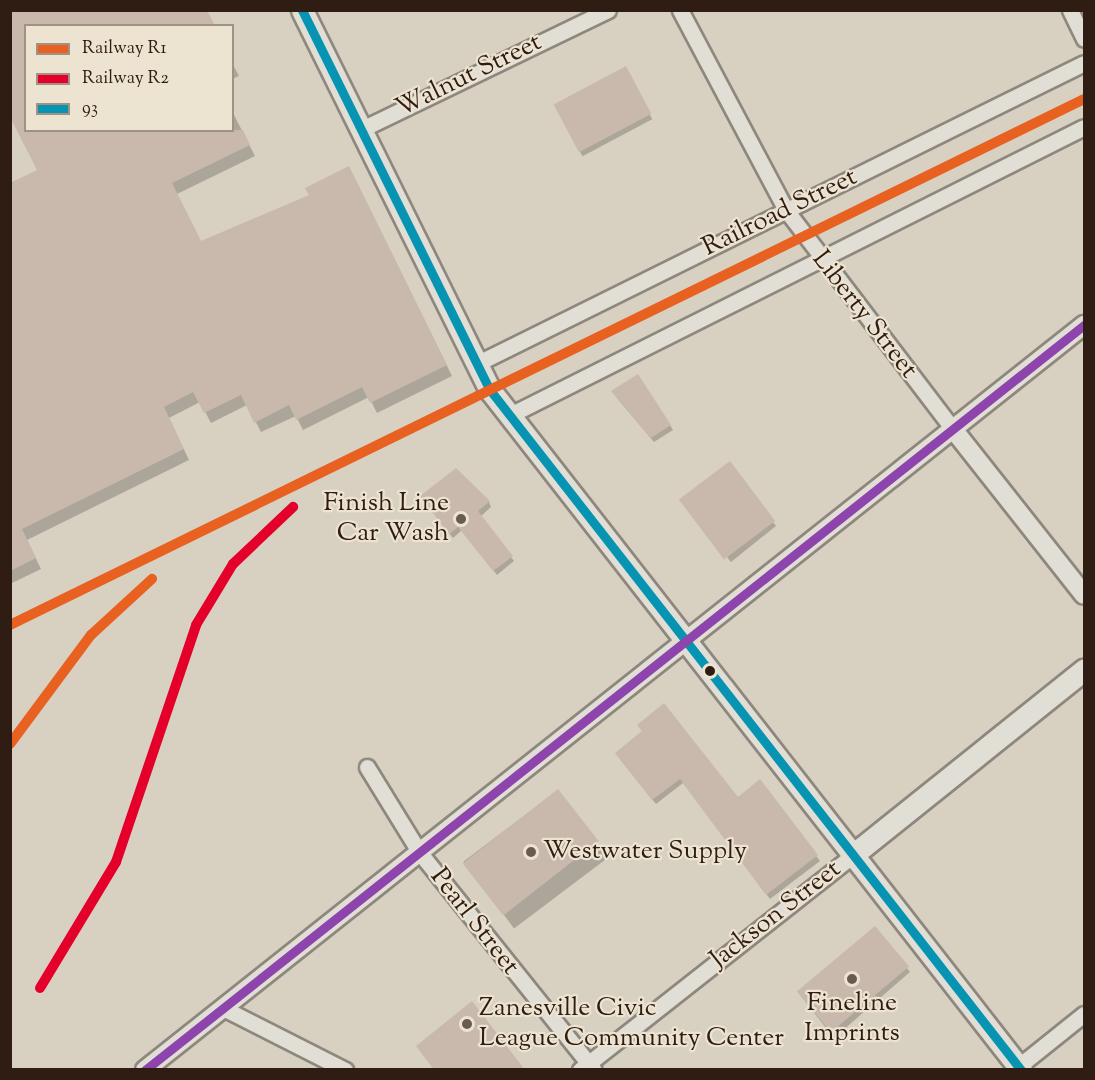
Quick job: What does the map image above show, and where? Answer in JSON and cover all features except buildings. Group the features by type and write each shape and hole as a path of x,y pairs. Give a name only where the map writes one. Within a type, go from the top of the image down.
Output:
{"main road":[{"path":"302,10 364,128 476,364 508,416 1020,1068"},
{"name":"Jackson Street","path":"854,854 1084,670"}],"street":[{"name":"Walnut Street","path":"364,128 608,10"},
{"name":"Liberty Street","path":"680,10 786,210 821,261 1084,595"},
{"path":"1070,10 1084,39"},
{"name":"Railroad Street","path":"476,364 1084,63"},
{"path":"508,416 821,261 1084,127"},
{"path":"145,1070 1084,325"},
{"name":"Pearl Street","path":"367,767 420,853 587,1067"},
{"name":"Jackson Street","path":"587,1067 854,854"},
{"path":"223,1008 345,1070"},
{"path":"1020,1068 1084,1014"}],"rail line":[{"name":"R1","path":"10,625 1084,99"},
{"name":"R2","path":"40,988 116,862 196,625 233,564 293,507"},
{"name":"R1","path":"10,744 91,635 152,579"}],"transit line":[{"name":"93","path":"302,10 490,390 1021,1070"},
{"path":"145,1070 1084,325"}],"place":[{"name":"Finish Line Car Wash","path":"461,519"},
{"name":"Westwater Supply","path":"531,852"},
{"name":"Fineline Imprints","path":"852,979"},
{"name":"Zanesville Civic League Community Center","path":"467,1024"}]}
